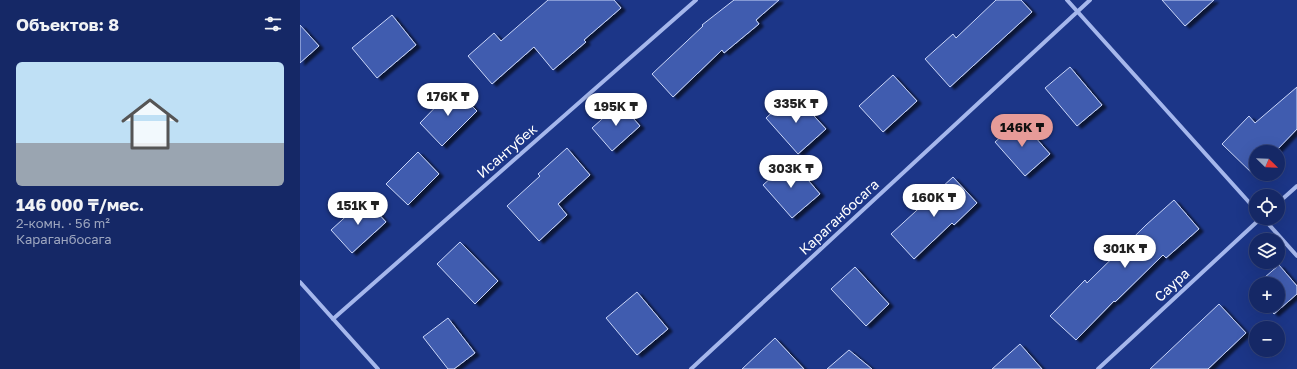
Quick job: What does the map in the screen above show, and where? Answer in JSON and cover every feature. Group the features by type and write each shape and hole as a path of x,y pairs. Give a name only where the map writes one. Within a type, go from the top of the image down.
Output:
{"street":[{"name":"Исантубек","path":"333,319 696,0"},
{"path":"1067,0 1249,202"},
{"name":"Караганбосага","path":"691,369 1090,0"},
{"path":"1285,197 1297,186"},
{"name":"Саура","path":"1098,369 1254,225"},
{"path":"1268,225 1297,256"},
{"path":"300,282 378,369"}],"building":[{"path":"548,0 614,0 621,8 584,40 586,42 553,70 534,47 492,84 468,56 494,33 501,41"},
{"path":"734,0 779,0 756,20 759,24 724,53 722,50 673,97 652,74 703,26 702,25"},
{"path":"996,0 1021,0 1032,12 950,87 925,59 953,34 956,38"},
{"path":"1162,0 1214,0 1185,26"},
{"path":"392,15 416,45 377,78 352,48"},
{"path":"300,25 319,46 300,63"},
{"path":"1070,67 1102,105 1077,126 1045,88"},
{"path":"893,75 917,101 883,132 859,106"},
{"path":"1297,87 1297,129 1282,145 1249,145 1249,170 1222,144 1249,116 1255,123"},
{"path":"454,88 477,111 442,146 420,123"},
{"path":"793,93 826,129 798,154 766,118"},
{"path":"620,103 640,126 612,151 592,128"},
{"path":"1020,120 1050,154 1025,176 995,142"},
{"path":"567,148 590,175 558,204 567,215 539,241 507,206 540,176 538,174"},
{"path":"418,152 439,174 408,205 386,184"},
{"path":"791,160 820,194 792,218 763,185"},
{"path":"953,177 977,203 954,225 952,223 914,259 891,234"},
{"path":"365,199 386,222 352,253 331,230"},
{"path":"1174,200 1199,229 1166,258 1163,255 1115,302 1114,301 1076,340 1050,316 1085,280 1087,283 1146,225"},
{"path":"460,242 498,281 475,304 437,264"},
{"path":"855,267 889,304 866,326 831,289"},
{"path":"1274,269 1282,269 1297,286 1297,294 1285,304 1285,277 1265,277"},
{"path":"637,292 668,329 637,355 606,318"},
{"path":"1219,304 1246,333 1208,369 1150,369"},
{"path":"448,318 475,353 454,369 448,369 423,337"},
{"path":"775,338 804,369 742,369"},
{"path":"1020,344 1042,369 992,369"},
{"path":"849,350 872,369 827,369"}]}
